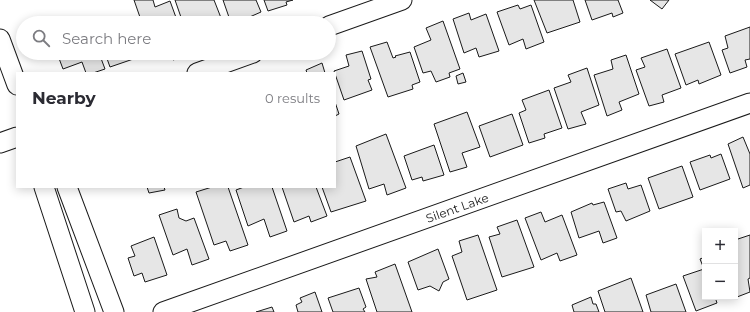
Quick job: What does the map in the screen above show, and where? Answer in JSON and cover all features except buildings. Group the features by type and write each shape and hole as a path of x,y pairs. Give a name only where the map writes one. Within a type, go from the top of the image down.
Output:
{"street":[{"path":"336,24 402,0"},
{"path":"0,39 16,82"},
{"path":"200,72 233,60"},
{"name":"Silent Lake","path":"163,312 750,103"},
{"path":"0,143 16,137"},
{"path":"44,188 85,312"},
{"path":"67,188 114,312"}]}
